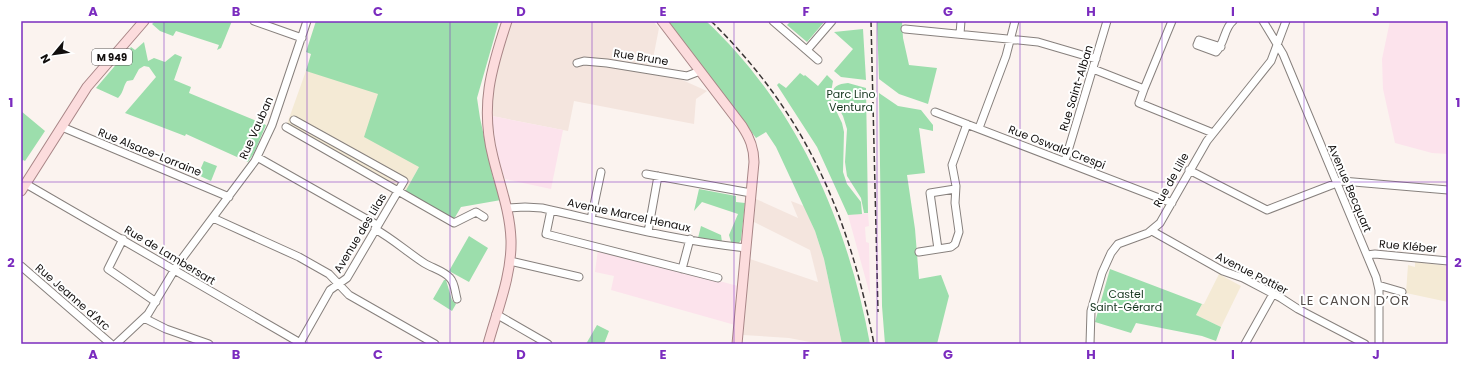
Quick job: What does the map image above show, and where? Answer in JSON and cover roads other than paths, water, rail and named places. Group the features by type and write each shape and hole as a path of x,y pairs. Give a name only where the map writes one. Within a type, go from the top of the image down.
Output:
{"main road":[{"name":"M 949","path":"24,187 91,82 144,21"},
{"path":"488,344 510,261 511,240 508,208 493,156 487,109 490,74 507,21"},
{"path":"662,21 749,137 754,159 737,344"}],"street":[{"path":"254,21 302,38"},
{"name":"Rue Vauban","path":"116,344 144,318 156,302 174,270 214,218 257,157 272,125 307,21"},
{"path":"773,21 818,60"},
{"path":"807,50 832,21"},
{"path":"960,34 961,21"},
{"path":"978,128 1004,63 1015,21"},
{"name":"Rue Saint-Alban","path":"1065,161 1106,21"},
{"path":"1172,21 1139,103 1213,133"},
{"path":"1221,47 1229,25 1233,21"},
{"name":"Avenue Becquart","path":"1263,21 1278,46 1367,255 1378,285 1380,344"},
{"name":"Rue de Lille","path":"1152,231 1160,222 1172,203 1189,170 1213,133 1248,92 1271,61 1278,46 1286,21"},
{"path":"905,29 1045,43 1096,59"},
{"name":"Rue Brune","path":"577,63 584,61 607,63 687,76 700,71"},
{"path":"1093,69 1144,89"},
{"name":"Rue Oswald Crespi","path":"935,112 1172,203"},
{"path":"294,120 404,181 398,191"},
{"path":"919,252 953,246 958,237 956,189 952,165 967,124"},
{"name":"Rue Alsace-Lorraine","path":"62,127 229,197"},
{"name":"Avenue des Lilas","path":"286,127 454,223 476,212 484,217"},
{"path":"257,157 376,227 424,263 449,276 457,299"},
{"path":"1189,170 1267,210 1336,182 1346,181 1448,190"},
{"path":"591,219 601,172"},
{"path":"646,174 751,193"},
{"path":"648,232 658,176"},
{"name":"Rue de Lambersart","path":"24,187 123,239 301,343"},
{"path":"938,249 930,193 956,189"},
{"name":"Avenue des Lilas","path":"301,343 328,293 332,288 347,278 398,191"},
{"name":"Avenue Marcel Henaux","path":"508,208 529,207 551,210 648,232 719,245 746,248"},
{"path":"551,210 542,234 718,278"},
{"path":"214,218 299,257 329,274 349,295 435,344"},
{"path":"1090,344 1091,311 1108,257 1118,244 1152,231"},
{"name":"Avenue Pottier","path":"1152,231 1223,271 1240,277 1273,294 1295,308 1365,344"},
{"path":"123,239 108,269 156,302"},
{"path":"682,269 690,239"},
{"name":"Rue Kléber","path":"1367,255 1375,254 1448,260"},
{"path":"510,261 579,277"},
{"name":"Rue Jeanne d'Arc","path":"21,266 111,344"},
{"path":"1378,285 1402,292"},
{"path":"1245,344 1273,294"},
{"path":"496,314 548,344"},
{"path":"144,318 166,329 209,344"}],"railway":[{"path":"711,21 744,56 773,93 798,130 819,169 851,252 864,297 874,344"},
{"path":"871,21 878,312"}],"district":[{"name":"LE CANON D’OR","path":"1355,300"}],"park label":[{"name":"Parc Lino Ventura","path":"851,100"},
{"name":"Castel Saint-Gérard","path":"1126,300"}]}
